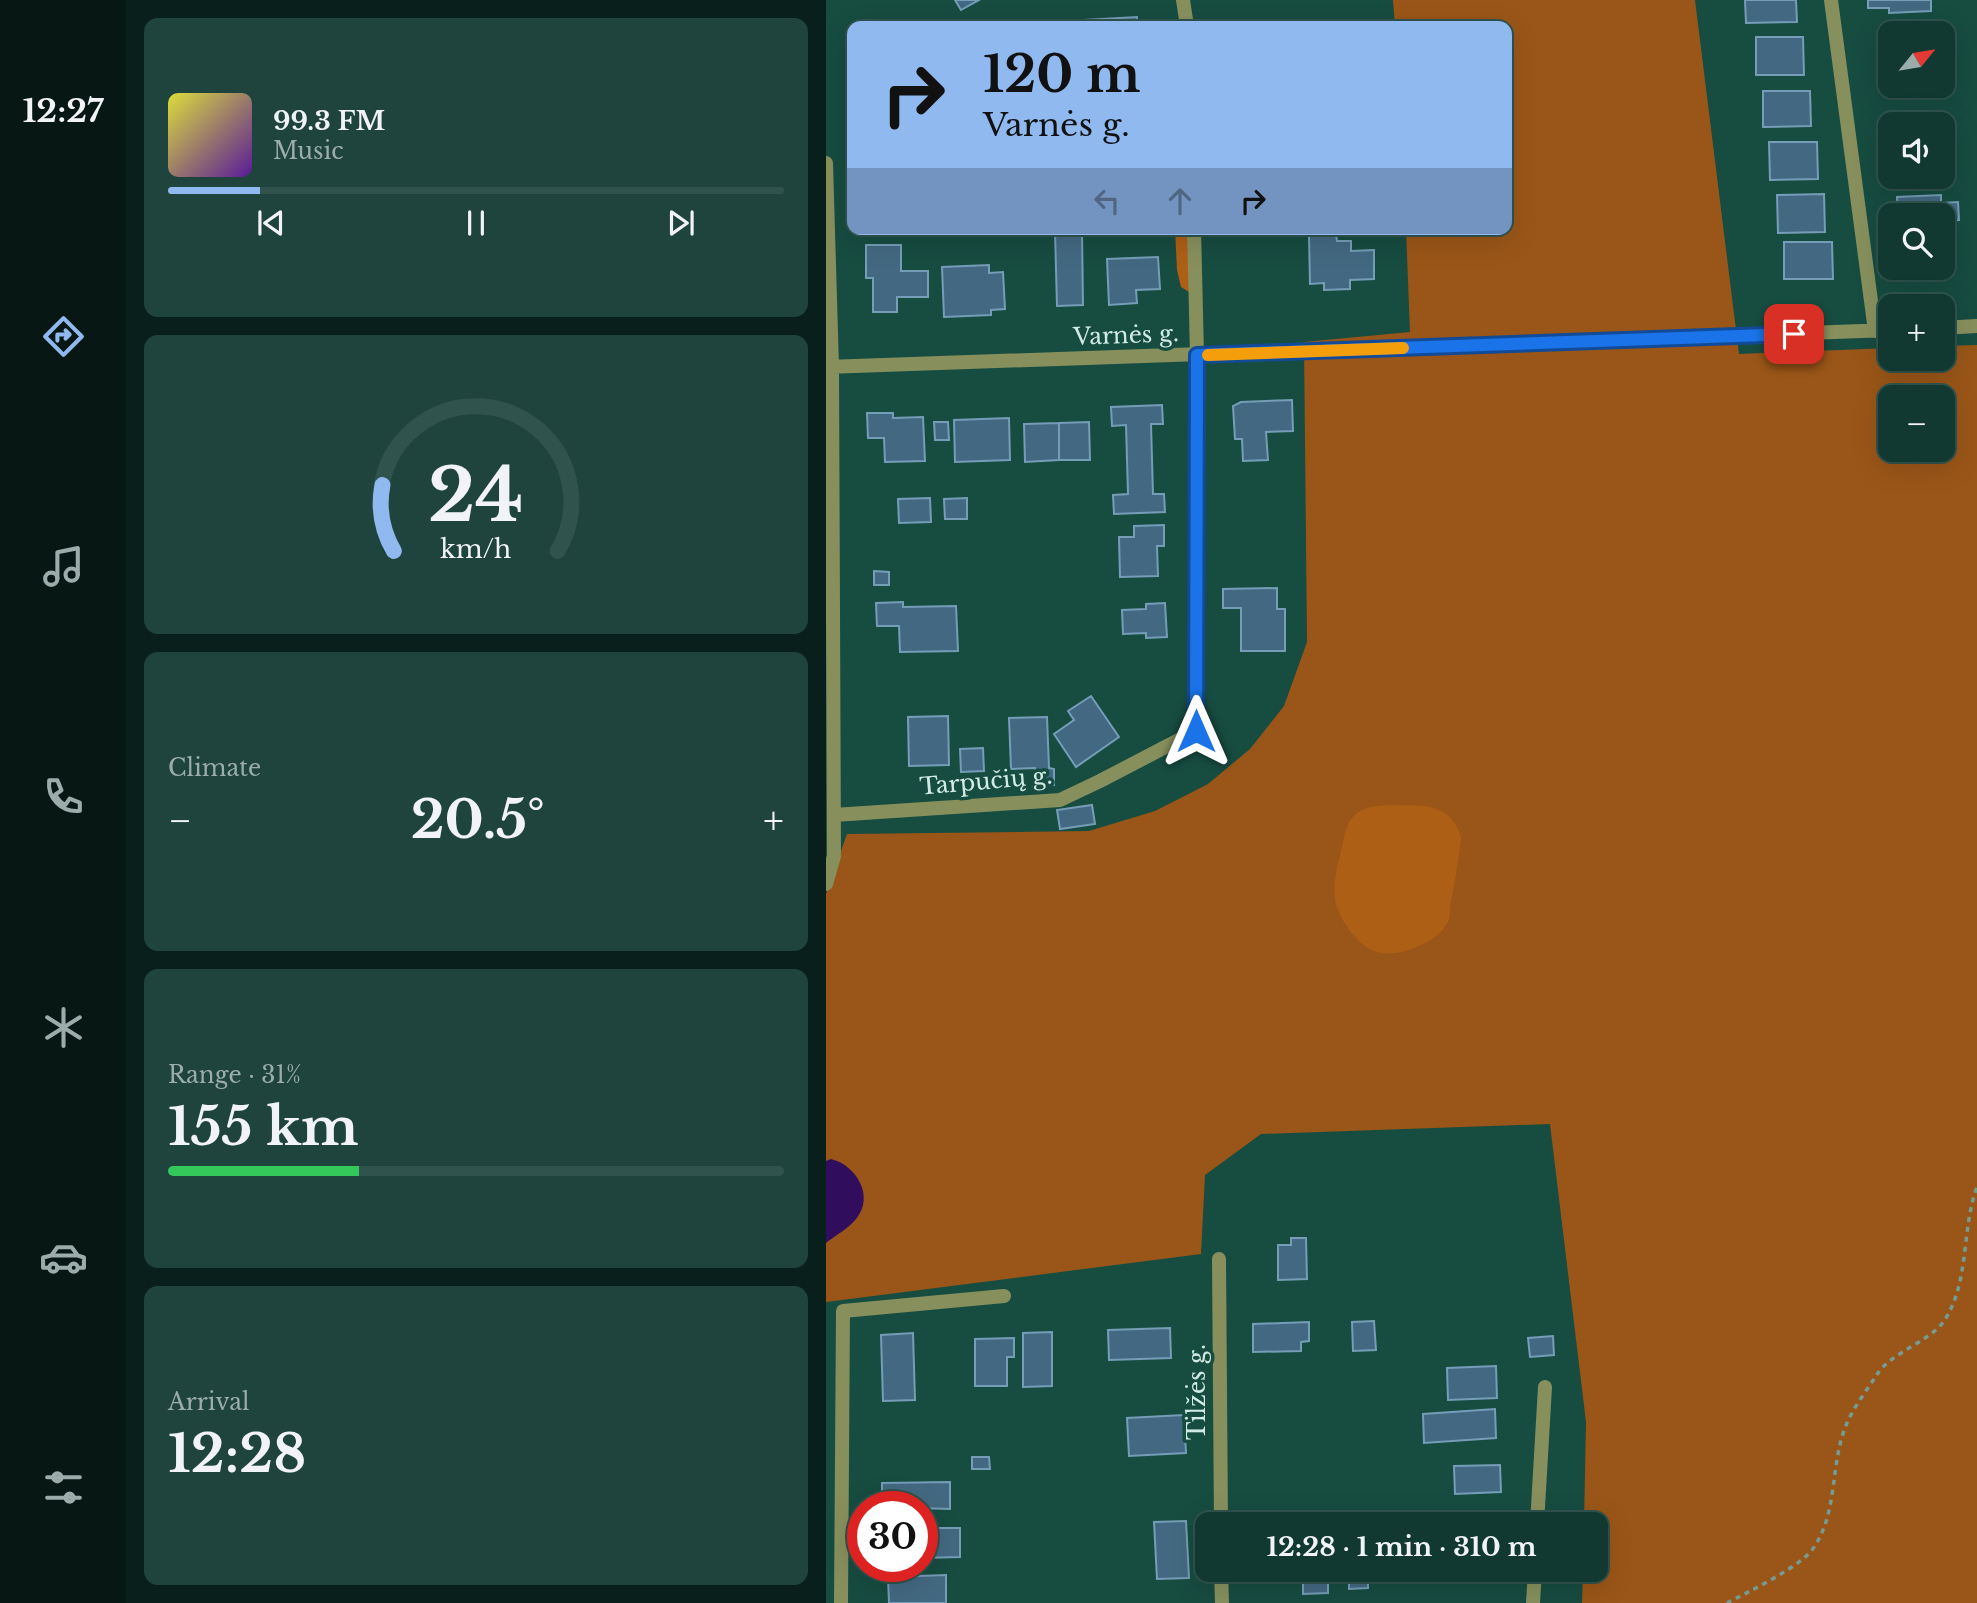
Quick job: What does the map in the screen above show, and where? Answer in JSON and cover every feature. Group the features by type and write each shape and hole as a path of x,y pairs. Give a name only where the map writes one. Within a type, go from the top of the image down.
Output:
{"street":[{"path":"1183,0 1186,21"},
{"path":"1832,0 1878,305"},
{"path":"826,163 834,815 834,856 826,884"},
{"path":"1194,235 1197,355"},
{"path":"1955,327 1977,326"},
{"name":"Varnės g.","path":"829,367 1878,331"},
{"name":"Tarpučių g.","path":"834,815 1060,800 1196,731 1197,355"},
{"name":"Tilžės g.","path":"1219,1259 1221,1512"},
{"path":"841,1603 843,1311 1004,1297"},
{"path":"1538,1512 1545,1387"},
{"path":"1221,1582 1222,1603"},
{"path":"1533,1603 1534,1582"}],"path":[{"path":"1727,1603 1776,1577 1812,1551 1829,1513 1833,1477 1846,1427 1880,1369 1944,1322 1958,1289 1971,1203 1977,1187"}],"shaded area":[{"path":"1393,0 1695,0 1739,354 1878,348 1878,371 1955,371 1955,346 1977,345 1977,1603 1582,1603 1583,1582 1608,1582 1608,1512 1584,1512 1586,1422 1550,1124 1261,1134 1205,1175 1201,1254 826,1302 826,894 847,834 1089,831 1155,811 1208,784 1250,749 1284,706 1307,642 1304,342 1410,332 1406,235 1512,235 1512,21 1395,21"},
{"path":"1175,235 1189,235 1189,292 1181,287 1177,270"},
{"path":"1387,805 1422,806 1441,811 1456,825 1461,837 1448,922 1443,930 1427,942 1396,953 1377,952 1356,938 1345,923 1335,900 1337,869 1349,823 1358,812"},
{"path":"831,1159 840,1162 855,1175 863,1191 864,1201 856,1219 826,1243 826,1161"}],"building":[{"path":"955,0 979,0 961,10"},
{"path":"1745,0 1796,0 1797,22 1746,23"},
{"path":"1868,0 1931,0 1931,11 1889,13 1889,8 1868,8"},
{"path":"1137,17 1137,21 1084,20"},
{"path":"1756,37 1803,37 1804,75 1756,75"},
{"path":"1763,91 1810,91 1811,126 1763,127"},
{"path":"1769,142 1817,142 1818,179 1770,180"},
{"path":"1824,194 1825,232 1778,233 1777,195"},
{"path":"1941,195 1941,203 1897,203 1897,197"},
{"path":"1958,202 1959,220 1955,220 1955,203 1941,203"},
{"path":"1055,235 1082,235 1083,305 1057,306"},
{"path":"1336,235 1337,241 1351,241 1351,251 1374,250 1374,279 1350,280 1350,289 1324,290 1324,283 1310,284 1309,236"},
{"path":"1784,242 1832,242 1833,279 1784,279"},
{"path":"866,245 901,245 901,271 928,271 928,297 897,297 897,312 873,312 873,278 866,278"},
{"path":"1158,257 1160,289 1136,290 1137,303 1109,305 1107,259"},
{"path":"989,265 989,273 1003,272 1005,309 991,310 991,315 944,317 942,267"},
{"path":"1292,400 1293,431 1266,432 1268,460 1243,461 1242,439 1235,439 1233,406 1241,402"},
{"path":"1162,405 1163,424 1151,424 1153,494 1164,494 1165,512 1114,514 1113,495 1128,494 1126,425 1112,426 1111,407"},
{"path":"867,413 893,413 893,418 923,417 925,461 885,462 884,438 868,438"},
{"path":"1009,418 1010,460 955,462 954,420"},
{"path":"934,422 948,422 949,440 935,440"},
{"path":"1089,422 1090,460 1059,460 1059,423"},
{"path":"1059,423 1059,460 1025,462 1024,424"},
{"path":"930,498 931,522 899,523 898,499"},
{"path":"967,498 967,519 945,519 944,499"},
{"path":"1164,525 1164,546 1157,546 1158,576 1120,577 1119,537 1134,537 1134,526"},
{"path":"874,571 889,572 889,585 874,585"},
{"path":"1277,588 1277,609 1285,609 1285,651 1241,651 1241,608 1223,608 1223,589"},
{"path":"903,602 903,607 956,606 958,651 900,652 899,626 877,626 876,603"},
{"path":"1165,603 1167,637 1146,638 1146,633 1123,634 1122,610 1146,609 1146,604"},
{"path":"1091,696 1119,737 1076,767 1054,734 1074,720 1068,711"},
{"path":"948,716 949,765 909,766 908,717"},
{"path":"1047,717 1049,768 1054,769 1054,785 1035,786 1035,768 1011,769 1009,718"},
{"path":"983,748 984,771 961,772 960,749"},
{"path":"1092,805 1095,824 1060,829 1057,810"},
{"path":"1291,1238 1306,1238 1307,1279 1278,1280 1278,1245 1291,1245"},
{"path":"1374,1321 1376,1350 1353,1351 1352,1322"},
{"path":"1309,1322 1309,1341 1301,1342 1301,1351 1253,1352 1253,1324"},
{"path":"1170,1328 1171,1358 1109,1360 1108,1330"},
{"path":"1052,1332 1052,1386 1023,1387 1023,1333"},
{"path":"913,1333 915,1400 883,1401 881,1335"},
{"path":"1553,1336 1554,1355 1530,1357 1528,1338"},
{"path":"1014,1338 1014,1357 1007,1357 1007,1386 975,1386 975,1339"},
{"path":"1496,1366 1497,1398 1448,1400 1447,1368"},
{"path":"1495,1409 1496,1438 1424,1443 1423,1414"},
{"path":"1184,1415 1186,1453 1129,1456 1127,1418"},
{"path":"972,1457 989,1457 990,1469 972,1469"},
{"path":"1500,1465 1501,1492 1455,1494 1454,1466"},
{"path":"950,1482 950,1509 938,1509 938,1491 882,1491 882,1483"},
{"path":"1186,1521 1189,1578 1157,1579 1154,1522"},
{"path":"938,1528 960,1528 960,1557 938,1558"},
{"path":"938,1575 946,1575 946,1603 889,1603 888,1582 938,1582"},
{"path":"1303,1582 1328,1582 1328,1593 1303,1594"},
{"path":"1349,1582 1368,1582 1368,1588 1349,1589"}],"slow traffic":[{"path":"1208,355 1403,348"}],"route":[{"path":"1196,731 1197,355 1794,334"}]}
